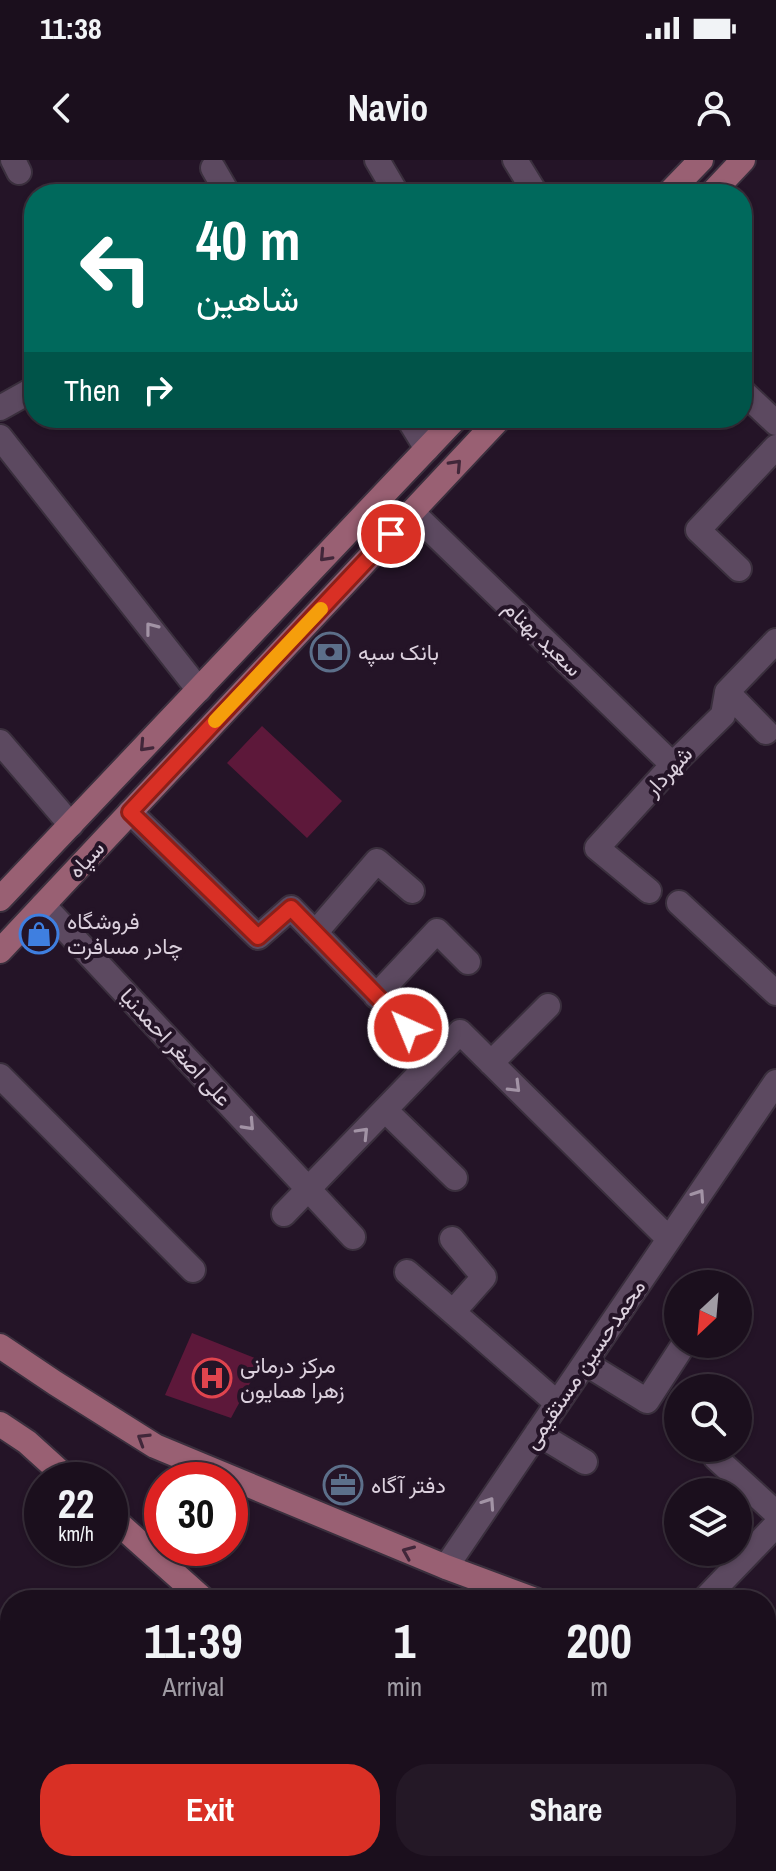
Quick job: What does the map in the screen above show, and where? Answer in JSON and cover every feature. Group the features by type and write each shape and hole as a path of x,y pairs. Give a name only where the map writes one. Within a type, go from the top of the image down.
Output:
{"main road":[{"path":"720,184 743,160"},
{"path":"677,184 697,162"},
{"name":"سپاه","path":"0,899 447,428"},
{"name":"سپاه","path":"0,951 491,428"},
{"path":"0,1346 155,1446 446,1567 493,1590"},
{"path":"0,1424 49,1462"},
{"path":"128,1532 193,1590"}],"street":[{"path":"377,160 387,184"},
{"path":"515,160 530,184"},
{"path":"213,168 222,184"},
{"path":"0,408 24,395"},
{"path":"752,400 776,423"},
{"path":"414,428 427,449"},
{"path":"0,437 199,690"},
{"path":"739,569 698,530 776,447"},
{"name":"سعید بهنام","path":"412,512 673,765"},
{"name":"شهردار","path":"649,891 597,848 723,715 727,692 776,641"},
{"path":"727,692 766,732"},
{"path":"0,742 71,825"},
{"path":"130,812 258,937 291,908 408,1028"},
{"path":"315,933 377,861 412,891"},
{"path":"679,903 776,993"},
{"name":"علی اصغر احمدنیا","path":"43,905 353,1237"},
{"path":"376,996 437,931 468,962"},
{"path":"491,1063 548,1006"},
{"path":"284,1214 460,1032 669,1239"},
{"path":"0,1076 193,1270"},
{"name":"محمدحسین مستقیمی","path":"446,1567 776,1082"},
{"path":"385,1110 455,1178"},
{"path":"452,1239 484,1277 453,1312"},
{"path":"407,1272 557,1403"},
{"path":"585,1363 647,1401 675,1358"},
{"path":"537,1433 585,1462"},
{"path":"720,1462 776,1513"},
{"path":"714,1590 776,1525"}],"building":[{"path":"262,726 342,801 307,838 227,763"},
{"name":"مرکز درمانی زهرا همایون","path":"192,1333 262,1361 231,1418 165,1395"}],"slow traffic":[{"path":"215,721 321,609"}],"place":[{"name":"بانک سپه","path":"330,652"},
{"name":"فروشگاه چادر مسافرت","path":"39,934"},
{"name":"مرکز درمانی زهرا همایون","path":"212,1378"},
{"name":"دفتر آگاه","path":"343,1485"}],"route":[{"path":"391,534 130,812 258,937 291,908 408,1028"}]}
